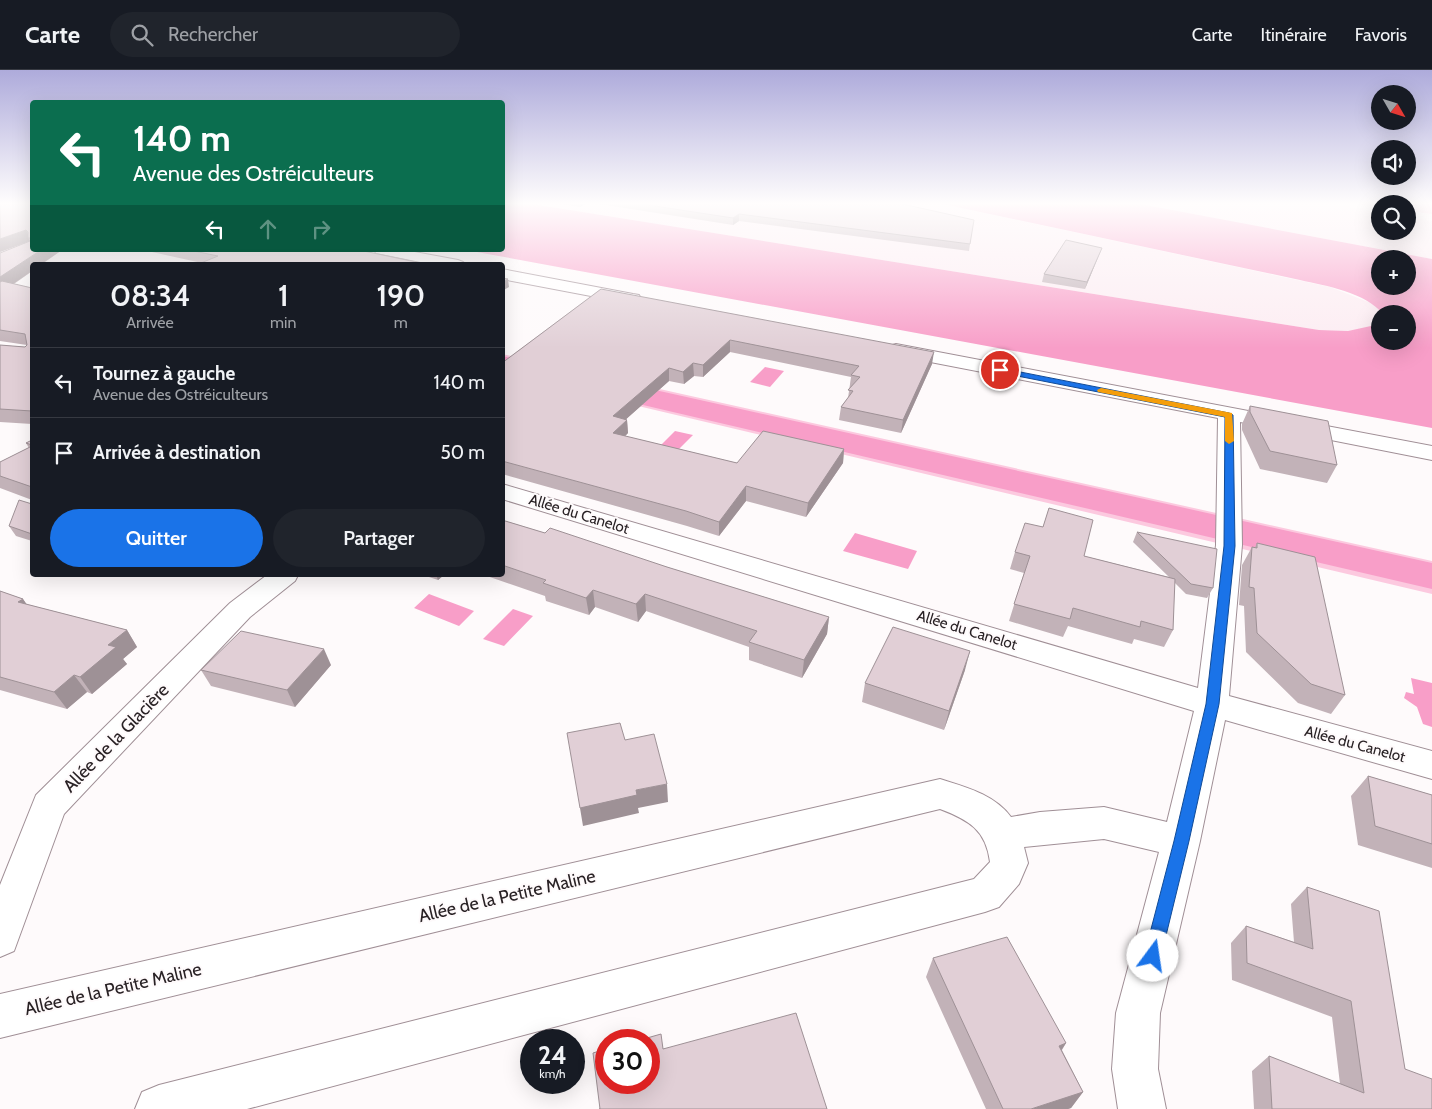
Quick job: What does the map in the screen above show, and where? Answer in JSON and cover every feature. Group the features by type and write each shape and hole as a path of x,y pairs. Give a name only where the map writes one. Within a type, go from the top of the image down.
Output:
{"street":[{"path":"392,252 443,262"},
{"path":"505,275 648,302"},
{"path":"880,347 1432,453"},
{"path":"1142,1109 1134,1069 1138,1013 1181,841 1212,704 1230,530 1229,415"},
{"name":"Allée du Canelot","path":"505,492 1212,704 1432,765"},
{"name":"Allée de la Glacière","path":"0,937 49,806 240,610 282,577"},
{"name":"Allée de la Petite Maline","path":"0,1016 940,794 968,803 989,816 1003,834 1009,863 1000,879 985,894 159,1109"},
{"path":"1003,834 1040,828 1104,823 1181,841"}],"shaded area":[{"path":"829,251 1164,251 1330,287 1376,305 1371,305 1371,327 1348,331 1319,330"},
{"path":"829,251 1319,330 1348,331 1371,326 1371,350 1416,350 1416,305 1374,305 1356,295 1321,285 1164,251 1371,251 1371,295 1416,295 1416,256 1432,259 1432,428 477,252"},
{"path":"1416,251 1432,251 1432,259 1416,256"},
{"path":"505,355 1432,561 1432,594 505,374"},
{"path":"765,367 784,371 770,387 750,382"},
{"path":"675,431 693,435 674,454 656,450"},
{"path":"855,533 917,551 908,569 843,551"},
{"path":"429,594 474,611 459,626 414,608"},
{"path":"513,609 533,616 504,646 483,639"},
{"path":"1411,678 1432,683 1432,727 1423,724 1417,707 1404,698 1406,692 1414,694"}],"building":[{"path":"4,251 38,252 0,277 0,253"},
{"path":"1059,251 1100,251 1087,282 1044,274"},
{"path":"199,252 368,252 416,262 203,262 218,256"},
{"path":"0,282 30,288 30,411 0,409 0,345 25,347 27,345 25,334 0,330"},
{"path":"601,289 934,352 903,420 841,407 853,391 848,390 860,377 851,375 859,366 730,340 703,365 693,363 683,372 669,368 613,416 627,420 613,433 737,463 763,431 844,449 808,503 746,486 719,522 686,511 505,462 505,361"},
{"path":"1250,406 1328,421 1337,465 1270,451 1250,412"},
{"path":"30,447 30,486 0,476 0,462"},
{"path":"19,500 30,503 30,533 9,526"},
{"path":"1049,508 1093,520 1084,556 1175,579 1173,630 1141,621 1140,627 1073,608 1070,619 1014,604 1030,556 1015,552 1025,523 1043,527"},
{"path":"505,521 545,533 550,528 667,567 829,617 804,660 749,642 757,631 645,594 636,604 593,590 586,598 543,583 546,580 505,566"},
{"path":"1137,532 1217,549 1213,588 1191,584"},
{"path":"1257,543 1315,557 1345,695 1311,684 1257,633 1254,588 1249,587 1252,547 1257,548"},
{"path":"0,591 23,599 18,602 127,630 108,645 116,647 80,677 74,675 54,692 0,677"},
{"path":"893,627 970,651 949,711 865,683"},
{"path":"241,631 324,649 287,690 201,670"},
{"path":"620,723 625,740 654,734 667,784 636,790 637,795 580,808 567,733"},
{"path":"1368,776 1432,795 1432,844 1375,826"},
{"path":"1307,887 1379,911 1405,1069 1432,1079 1432,1109 1272,1109 1269,1056 1364,1093 1351,1001 1247,963 1246,926 1313,949"},
{"path":"1007,937 1066,1043 1059,1046 1083,1092 1031,1109 1003,1109 933,958"},
{"path":"796,1013 827,1109 600,1109 598,1094 660,1094 660,1034 663,1049"},
{"path":"595,1052 595,1069 593,1053"}],"waterway":[{"path":"505,365 1432,576"}],"slow traffic":[{"path":"1101,390 1229,415 1229,441"}],"route":[{"path":"1000,370 1229,415 1230,546 1212,704 1153,956"}]}
